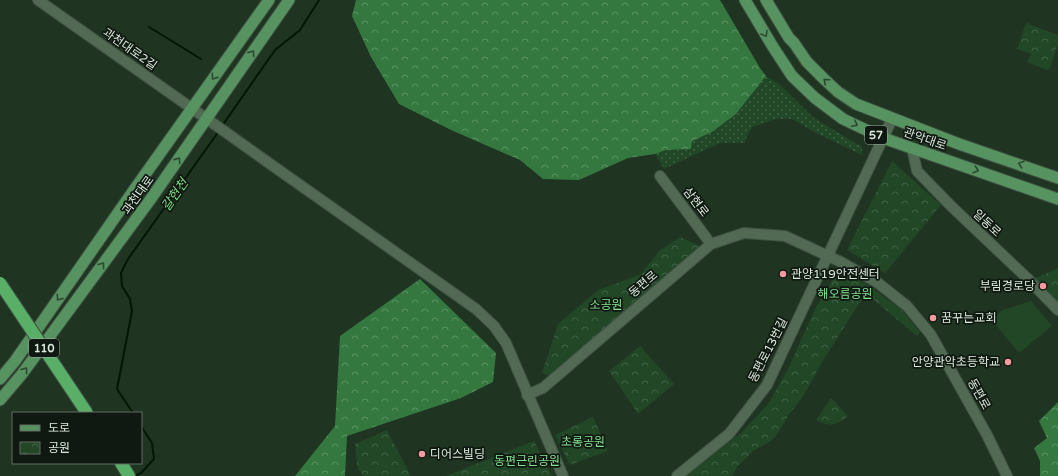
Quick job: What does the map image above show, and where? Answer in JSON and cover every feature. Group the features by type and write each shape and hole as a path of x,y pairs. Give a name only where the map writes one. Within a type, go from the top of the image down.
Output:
{"highway":[{"name":"110","path":"0,283 86,412"},
{"name":"110","path":"0,296 78,412"},
{"path":"113,464 121,476"},
{"path":"122,464 129,476"}],"main road":[{"name":"과천대로","path":"0,379 15,361 269,0"},
{"name":"과천대로","path":"0,400 22,374 150,200 289,0"},
{"name":"관악대로","path":"745,0 792,76 815,98 844,119 883,138 1058,199"},
{"name":"관악대로","path":"766,0 789,38 807,62 824,80 856,104 959,144 1058,178"}],"street":[{"name":"과천대로2길","path":"38,0 476,308 494,326 506,343 527,395"},
{"path":"828,256 892,119"},
{"name":"일동로","path":"912,148 916,171 1058,310"},
{"name":"삼현로","path":"660,176 711,244"},
{"name":"동편로","path":"527,395 543,388 711,244 744,233 785,236 828,256 878,283 907,306 931,334 987,434 1007,476"},
{"name":"동편로13번길","path":"678,476 729,434 767,385 828,256"},
{"path":"527,395 563,476"}],"green space":[{"path":"356,0 720,0 766,76 736,114 712,132 692,141 691,149 666,150 655,154 628,158 579,180 543,179 520,160 451,130 399,104 371,57 352,16"},
{"path":"1026,23 1058,35 1058,44 1050,68 1047,70 1027,62 1031,54 1017,49"},
{"path":"766,76 778,83 814,118 862,147 862,155 818,134 792,119 776,119 752,127 745,140 745,143 720,143 664,169 655,154 666,150 691,149 692,141 712,132 736,114"},
{"path":"892,161 941,205 885,273 847,250"},
{"name":"소공원","path":"680,237 702,247 550,376 542,373 558,324 598,290 641,274 659,251"},
{"path":"1058,268 1058,304 1032,280"},
{"name":"해오름공원","path":"842,271 859,279 901,309 920,332 917,336 867,294 856,308 824,359 802,398 790,413 776,436 769,442 753,451 737,467 732,476 686,476 741,433 768,404 788,369 815,309 836,274"},
{"path":"420,279 496,353 493,382 461,398 347,436 345,476 295,476 335,426 340,336"},
{"path":"1031,301 1052,326 1019,353 991,319 1003,310"},
{"path":"640,346 674,384 638,414 609,371"},
{"path":"831,398 848,416 836,424 826,424 816,420"},
{"path":"1058,402 1058,476 1040,476 1040,461 1034,448 1047,438 1039,421"},
{"name":"초롱공원","path":"593,417 608,451 570,465 555,435"},
{"path":"387,430 411,476 363,476 357,466 355,444"},
{"name":"동편근린공원","path":"534,441 552,476 446,476"}],"waterway":[{"name":"갈현천","path":"222,126 275,50 300,30 319,0"},
{"path":"149,27 201,59"},
{"name":"갈현천","path":"132,412 117,389 132,311 130,299 122,286 121,273 128,259 219,131"},
{"name":"갈현천","path":"135,476 141,473 154,459 152,443 142,428"}],"place":[{"name":"관양119안전센터","path":"783,274"},
{"name":"부림경로당","path":"1043,286"},
{"name":"꿈꾸는교회","path":"933,318"},
{"name":"안양관악초등학교","path":"1008,362"},
{"name":"디어스빌딩","path":"422,454"}]}
